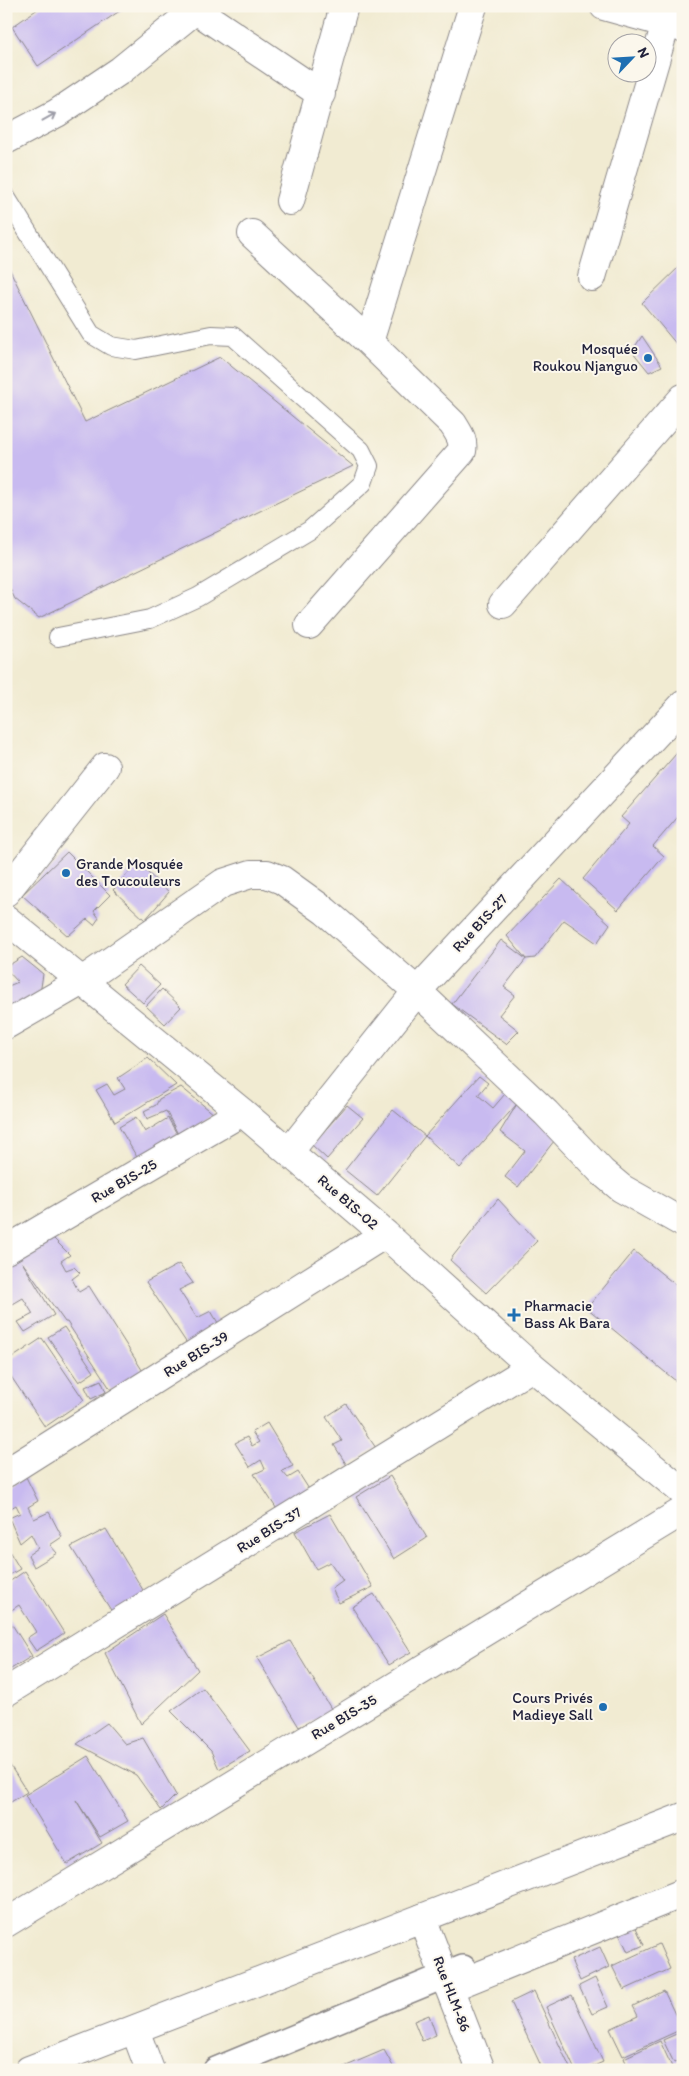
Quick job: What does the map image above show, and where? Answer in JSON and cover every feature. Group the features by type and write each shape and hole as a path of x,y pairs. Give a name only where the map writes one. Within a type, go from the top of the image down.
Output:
{"street":[{"path":"290,201 344,6"},
{"path":"369,342 473,6"},
{"path":"592,277 674,26 604,6"},
{"path":"6,140 57,113 121,70 198,8 320,94"},
{"path":"252,234 369,342 453,424 463,444 462,451 308,626"},
{"path":"503,604 683,398"},
{"name":"Rue BIS-27","path":"289,1152 417,991 683,704"},
{"path":"6,892 104,767"},
{"path":"6,1025 82,981 222,883 251,874 267,874 282,880 325,911 417,991 546,1113 602,1172 621,1188 683,1222"},
{"name":"Rue BIS-02","path":"6,919 242,1112 385,1234 532,1367 683,1492"},
{"name":"Rue BIS-25","path":"6,1250 242,1112"},
{"name":"Rue BIS-39","path":"6,1473 385,1234"},
{"name":"Rue BIS-37","path":"6,1692 532,1367"},
{"name":"Rue BIS-35","path":"6,1923 683,1511"},
{"path":"29,2070 683,1817"},
{"path":"216,2070 681,1895"},
{"name":"Rue HLM-86","path":"422,1918 481,2070"},
{"path":"135,2030 150,2070"}],"lane":[{"path":"6,197 91,334 111,346 136,350 211,335 233,336 361,450 369,466 363,483 310,530 198,598 150,619 58,637"}],"building":[{"path":"42,6 127,6 38,66 12,27"},
{"path":"6,262 85,422 220,357 353,466 39,618 15,599 6,581"},
{"path":"683,263 683,352 642,303"},
{"name":"Mosquée Roukou Njanguo","path":"642,336 662,366 649,372 632,351"},
{"path":"683,746 683,811 653,846 664,856 618,910 583,879 629,824 621,817"},
{"name":"Grande Mosquée des Toucouleurs","path":"67,852 110,895 94,911 99,918 94,925 87,919 68,936 22,895"},
{"path":"137,863 169,892 145,920 113,890"},
{"path":"561,879 610,924 597,943 564,920 535,958 526,959 507,936"},
{"path":"501,940 526,959 504,987 515,995 499,1015 519,1031 506,1044 452,1004"},
{"path":"22,957 43,974 40,994 6,1018 6,987 18,982 6,967"},
{"path":"139,966 160,985 143,1003 122,984"},
{"path":"162,989 181,1007 165,1024 146,1006"},
{"path":"148,1058 176,1085 115,1122 96,1090 107,1084 114,1095 125,1089 118,1078"},
{"path":"479,1076 488,1083 478,1095 493,1108 505,1094 517,1104 460,1168 425,1136"},
{"path":"181,1087 214,1114 180,1138 166,1111 147,1119 144,1111 156,1105 159,1099"},
{"path":"517,1104 558,1136 518,1187 505,1177 525,1151 500,1132"},
{"path":"347,1105 363,1118 327,1159 312,1145"},
{"path":"393,1110 425,1136 377,1196 345,1170"},
{"path":"136,1117 145,1132 168,1118 181,1141 141,1164 119,1127"},
{"path":"498,1199 537,1241 486,1293 450,1260"},
{"path":"51,1236 70,1255 61,1261 66,1270 74,1267 80,1273 72,1279 79,1292 89,1286 144,1373 111,1390 67,1322 65,1322 22,1262 54,1315 25,1332 18,1322 33,1314 23,1298 6,1308 6,1265"},
{"path":"634,1251 683,1291 683,1374 677,1382 587,1308"},
{"path":"179,1264 193,1283 179,1290 197,1318 211,1311 224,1333 192,1351 146,1282"},
{"path":"64,1327 94,1372 79,1382 48,1337"},
{"path":"42,1338 84,1400 45,1427 6,1369 6,1362"},
{"path":"101,1380 106,1392 91,1399 85,1387"},
{"path":"346,1404 376,1448 348,1467 334,1445 342,1441 326,1417"},
{"path":"267,1423 293,1466 282,1471 288,1478 298,1472 312,1494 280,1514 254,1474 265,1469 261,1460 250,1467 235,1443 247,1437 252,1446 259,1442 252,1432"},
{"path":"390,1476 427,1538 394,1559 356,1497"},
{"path":"26,1477 38,1501 28,1507 34,1519 49,1512 62,1537 50,1545 57,1553 34,1567 28,1555 38,1548 31,1534 20,1543 9,1518 20,1513 16,1505 6,1511 6,1489"},
{"path":"330,1514 373,1587 339,1603 332,1589 343,1581 330,1562 316,1569 295,1532"},
{"path":"106,1529 146,1595 114,1615 71,1547"},
{"path":"6,1546 20,1569 6,1577"},
{"path":"25,1571 64,1633 36,1651 27,1638 36,1632 19,1605 10,1611 6,1605 6,1584"},
{"path":"374,1594 411,1652 389,1665 352,1607"},
{"path":"163,1614 198,1670 141,1724 105,1653"},
{"path":"6,1615 32,1656 6,1672"},
{"path":"290,1641 333,1712 299,1727 257,1658"},
{"path":"203,1688 250,1751 219,1769 211,1751 171,1711"},
{"path":"107,1723 125,1744 143,1738 176,1795 161,1810 136,1775 77,1744"},
{"path":"88,1756 128,1821 100,1837 76,1800 102,1843 67,1864 25,1795"},
{"path":"6,1759 27,1792 6,1805"},
{"path":"632,1919 644,1945 628,1952 616,1926"},
{"path":"659,1944 670,1969 624,1990 612,1966"},
{"path":"600,1947 609,1967 580,1981 571,1960"},
{"path":"595,1978 608,2007 592,2014 579,1986"},
{"path":"534,1991 571,2070 543,2070 511,2002"},
{"path":"664,1991 682,2029 623,2056 610,2029 638,2016 633,2006"},
{"path":"572,1995 603,2062 585,2070 575,2070 546,2007"},
{"path":"429,2015 436,2035 422,2041 414,2021"},
{"path":"683,2031 683,2059 674,2063 663,2040"},
{"path":"660,2041 672,2067 665,2070 629,2070 624,2058"},
{"path":"384,2050 395,2070 337,2070"}],"place":[{"name":"Mosquée Roukou Njanguo","path":"648,358"},
{"name":"Grande Mosquée des Toucouleurs","path":"66,873"},
{"name":"Pharmacie Bass Ak Bara","path":"514,1315"},
{"name":"Cours Privés Madieye Sall","path":"603,1707"}]}
